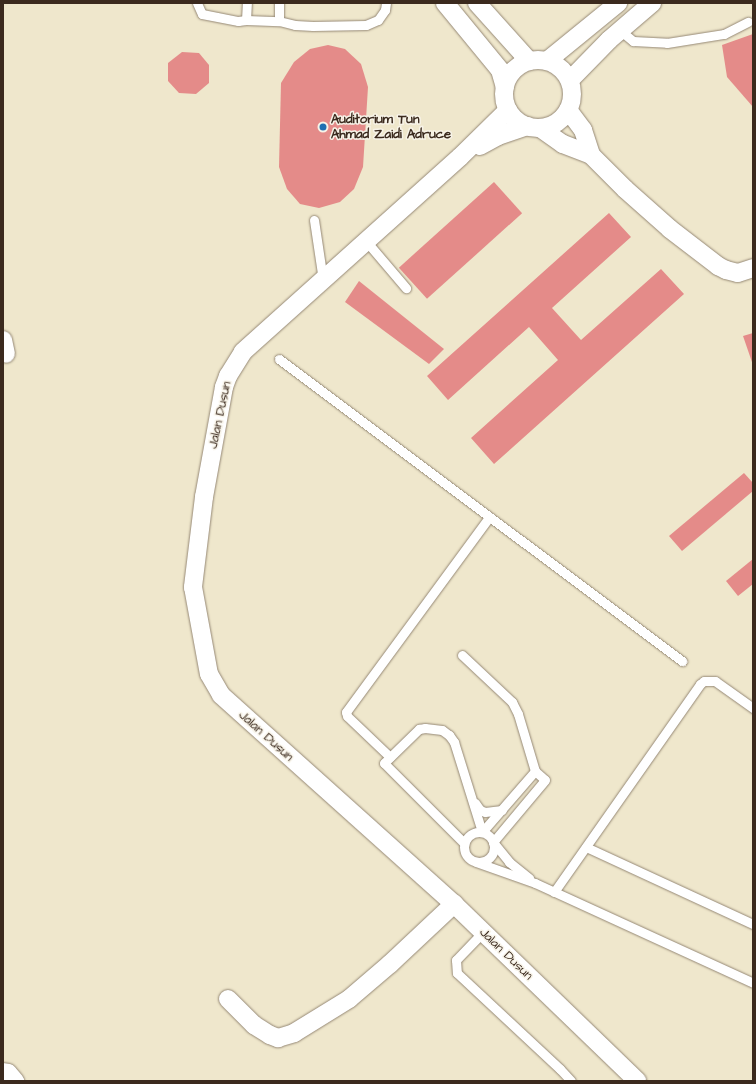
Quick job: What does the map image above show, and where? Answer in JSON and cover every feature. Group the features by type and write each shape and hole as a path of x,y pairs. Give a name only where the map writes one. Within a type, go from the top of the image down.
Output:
{"street":[{"path":"445,3 500,70 505,86 505,102 513,117 563,144 591,155 625,189 670,229 718,266 738,273 753,268"},
{"path":"477,3 528,61"},
{"path":"547,61 618,3"},
{"path":"570,80 652,3"},
{"path":"460,157 498,136 533,127 551,126 562,119 572,100 570,80 564,71 547,61 528,61 513,71 505,86"},
{"path":"460,157 508,110"},
{"path":"568,110 583,130 591,155"},
{"name":"Jalan Dusun","path":"460,157 243,352 228,376 224,387 204,496 192,587 202,646 209,674 221,695 454,904 636,1081"},
{"path":"228,999 254,1025 270,1036 278,1038 294,1033 349,999 390,964 454,904"},
{"path":"3,1072 8,1072 15,1081"}],"lane":[{"path":"197,3 202,14 227,19 279,21 295,25 313,26 366,25 378,20 385,10 386,3"},
{"path":"246,20 247,3"},
{"path":"279,3 279,21"},
{"path":"621,31 633,41 668,43 724,34 748,22"},
{"path":"314,220 316,286"},
{"path":"366,241 406,288"},
{"path":"279,359 682,661"},
{"path":"390,757 347,716 346,712 489,516"},
{"path":"462,655 512,702 518,714 535,771 546,780 494,842 493,852 490,857 486,860 476,862"},
{"path":"554,892 700,684 710,680 715,680 753,708"},
{"path":"482,832 454,742 442,730 425,728 419,729 384,763 464,843 467,857 476,862 535,883 753,983"},
{"path":"482,832 535,771"},
{"path":"473,800 480,810 485,812 502,810"},
{"path":"464,843 473,833 482,832 487,834 509,862 535,883"},
{"path":"586,847 753,924"},
{"path":"483,932 456,960 457,973 571,1081"}],"building":[{"path":"753,34 753,107 727,77 722,45"},
{"name":"Auditorium Tun Ahmad Zaidi Adruce","path":"328,45 345,49 361,64 368,87 363,167 354,189 340,202 319,208 300,204 287,189 279,167 281,83 294,62 310,49"},
{"path":"182,52 199,53 209,65 209,83 196,94 179,93 168,81 168,63"},
{"path":"494,182 522,213 427,299 399,268"},
{"path":"609,213 631,237 552,308 581,340 661,269 684,294 494,464 471,438 558,360 529,327 448,400 427,376"},
{"path":"359,281 444,349 429,364 345,302"},
{"path":"753,333 753,365 743,336"},
{"path":"744,473 753,483 753,491 682,551 669,536"},
{"path":"753,559 753,584 738,596 726,581"}],"place":[{"name":"Auditorium Tun Ahmad Zaidi Adruce","path":"323,127"}]}
